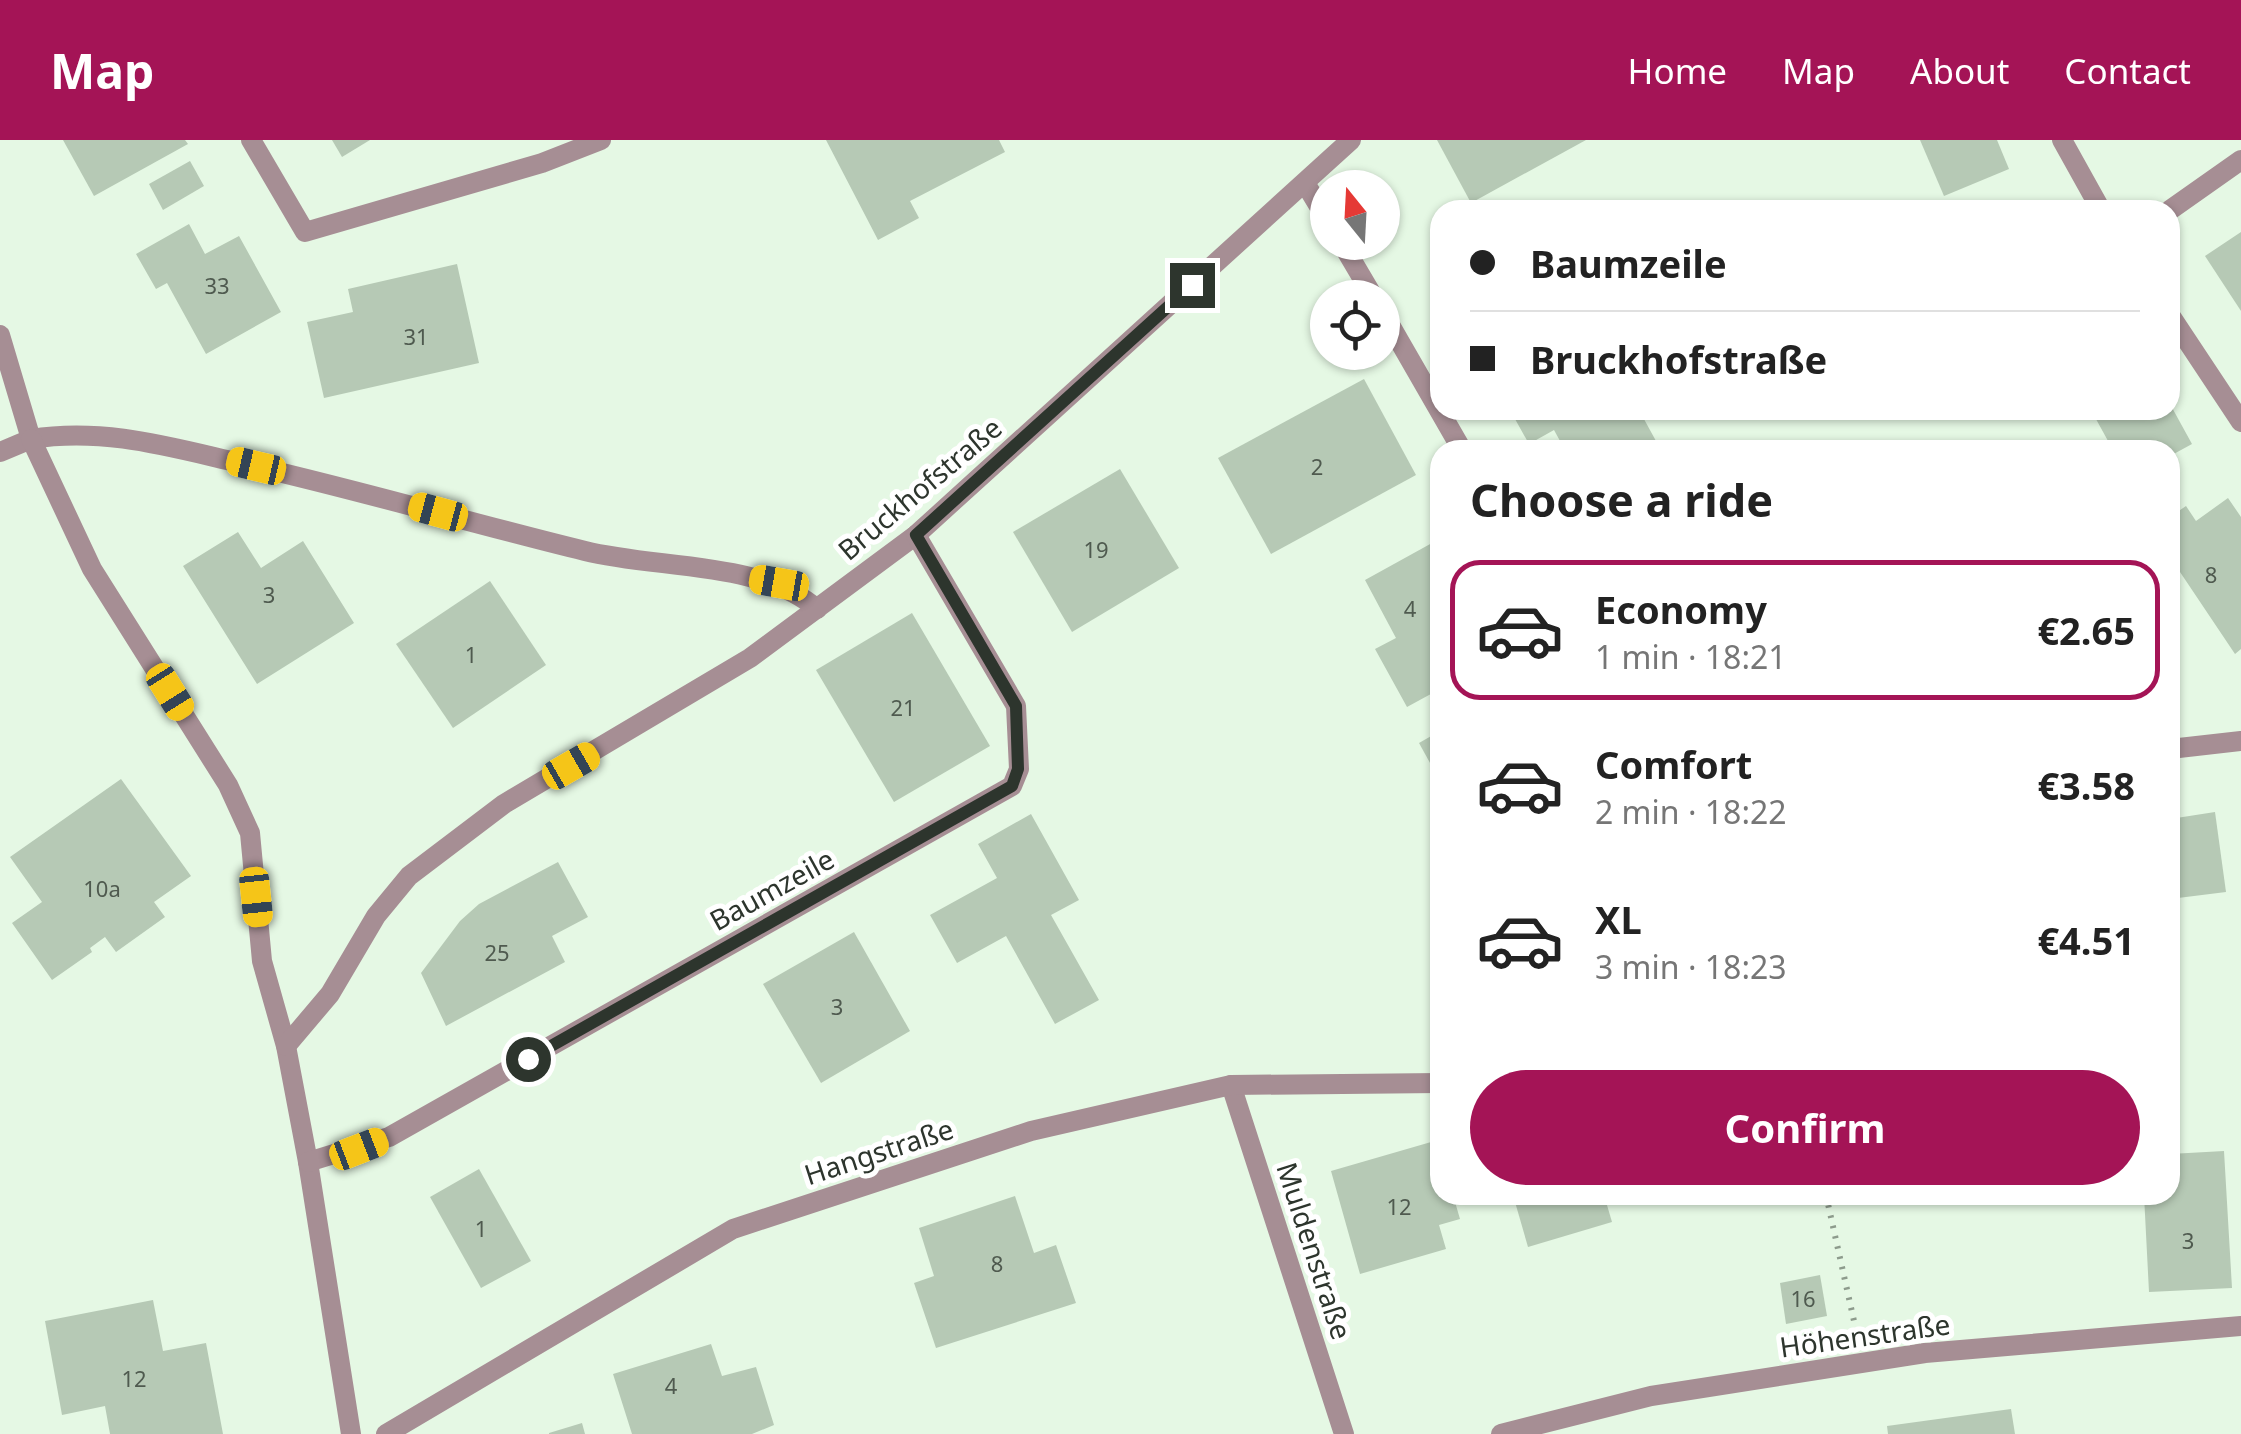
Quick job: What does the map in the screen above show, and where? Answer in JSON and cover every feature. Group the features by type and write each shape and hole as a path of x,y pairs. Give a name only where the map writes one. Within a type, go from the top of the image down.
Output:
{"street":[{"path":"251,140 305,232 542,164 602,140"},
{"name":"Bruckhofstraße","path":"286,1046 330,994 376,916 409,876 504,804 671,708 818,608 916,535 1351,140"},
{"path":"2062,140 2095,200"},
{"path":"2180,203 2241,160"},
{"path":"1304,184 1310,193"},
{"path":"2180,330 2241,422"},
{"path":"0,335 31,439 92,569 242,812 250,833 262,961 286,1046 308,1162 350,1434"},
{"path":"1400,343 1430,395"},
{"path":"0,452 31,439 99,434 152,442 325,482 589,552 779,583 818,608"},
{"name":"Baumzeile","path":"308,1162 390,1138 1012,786 1018,769 1016,706 916,535"},
{"path":"2180,749 2241,741"},
{"name":"Hangstraße","path":"386,1434 733,1229 1031,1130 1232,1086 1430,1083"},
{"name":"Muldenstraße","path":"1232,1086 1344,1434"},
{"name":"Höhenstraße","path":"1502,1434 1651,1396 1925,1353 2241,1326"}],"path":[{"path":"1828,1205 1863,1363"}],"building":[{"path":"63,140 185,140 188,144 94,196"},
{"path":"332,140 370,140 342,157"},
{"path":"826,140 999,140 1005,152 910,201 919,218 878,240"},
{"path":"1437,140 1586,140 1476,200 1469,200"},
{"path":"1920,140 1997,140 2009,169 1944,196"},
{"path":"190,161 204,186 163,210 149,184"},
{"path":"189,224 205,254 239,236 281,312 206,354 167,283 156,289 136,254"},
{"path":"2241,232 2241,311 2205,256"},
{"path":"457,264 479,363 324,398 307,322 353,312 348,289"},
{"path":"1364,379 1416,475 1271,554 1218,458"},
{"path":"1516,420 1644,420 1655,440 1560,440 1554,430 1536,440 1527,440"},
{"path":"2096,420 2179,420 2192,444 2180,451 2180,440 2108,440"},
{"path":"1120,469 1179,568 1072,632 1013,532"},
{"path":"2228,498 2241,517 2241,649 2235,654 2180,572 2180,510 2186,506 2196,521"},
{"path":"238,532 261,568 303,541 354,623 257,684 183,566"},
{"path":"1430,544 1430,694 1407,707 1375,649 1396,638 1365,580"},
{"path":"490,581 546,665 453,728 396,644"},
{"path":"912,613 990,746 894,802 816,670"},
{"path":"1430,737 1430,763 1419,743"},
{"path":"121,779 191,876 154,902 165,917 116,952 105,937 90,948 92,952 52,980 12,923 42,902 10,857"},
{"path":"2215,812 2226,892 2180,898 2180,817"},
{"path":"1031,814 1079,900 1051,915 1099,1000 1055,1024 1006,936 957,963 930,915 997,878 978,844"},
{"path":"558,862 588,917 552,936 565,962 446,1026 421,973 460,921 479,904"},
{"path":"854,932 910,1031 821,1083 763,984"},
{"path":"1430,1142 1430,1205 1456,1205 1460,1219 1439,1225 1446,1249 1360,1274 1331,1171"},
{"path":"2224,1151 2232,1288 2149,1292 2145,1205 2180,1205 2180,1153"},
{"path":"479,1169 531,1261 481,1288 430,1197"},
{"path":"1015,1196 1034,1253 1056,1245 1076,1303 936,1348 914,1283 934,1276 919,1228"},
{"path":"1516,1205 1607,1205 1612,1222 1528,1247"},
{"path":"1820,1275 1827,1316 1786,1324 1780,1283"},
{"path":"153,1300 163,1351 206,1343 223,1434 110,1434 105,1406 62,1415 45,1321"},
{"path":"711,1344 722,1376 756,1367 774,1425 752,1434 632,1434 613,1374"},
{"path":"2011,1409 2015,1434 1888,1434 1887,1426"},
{"path":"582,1423 585,1434 549,1434 549,1433"}],"route":[{"path":"528,1059 1012,786 1018,769 1020,727 1016,706 916,535 1192,285"}]}
